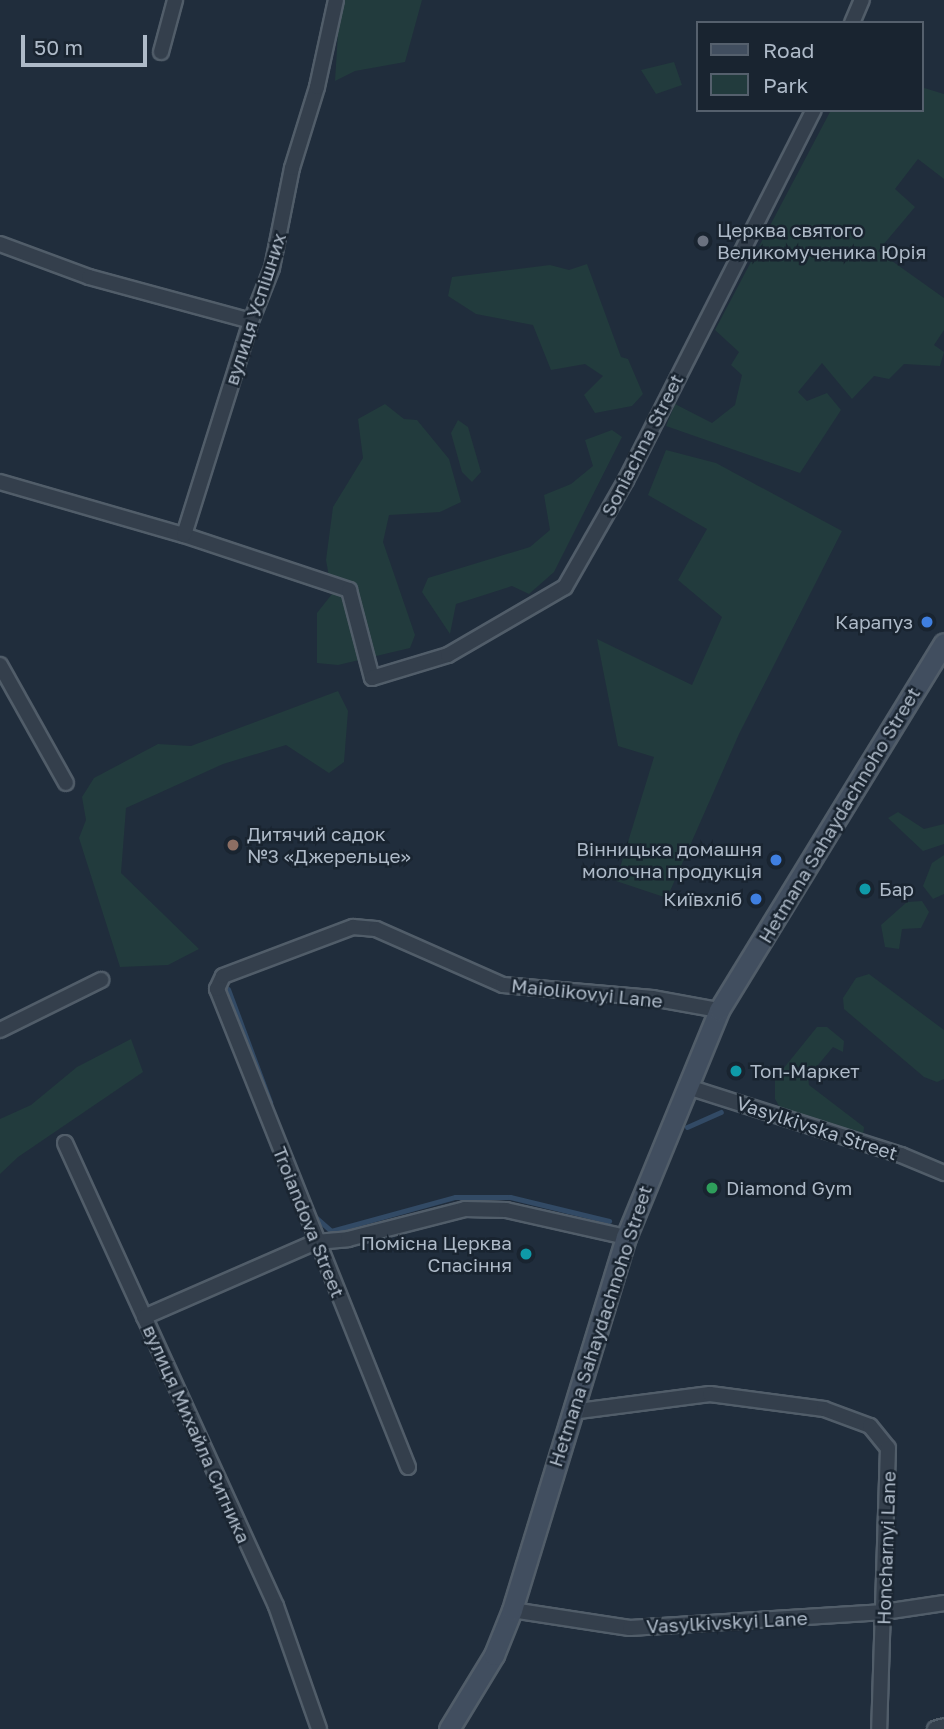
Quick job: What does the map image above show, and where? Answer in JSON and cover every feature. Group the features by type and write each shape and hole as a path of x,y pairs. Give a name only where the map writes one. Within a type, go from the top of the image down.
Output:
{"main road":[{"name":"Hetmana Sahaydachnoho Street","path":"449,1729 494,1655 512,1610 626,1237 719,1010 944,643"}],"street":[{"name":"вулиця Успішних","path":"184,535 251,321 272,268 292,169 317,87 336,0"},
{"path":"853,21 862,0"},
{"path":"161,52 169,1"},
{"name":"Soniachna Street","path":"184,535 349,590 372,678 449,655 565,587 626,480 813,112"},
{"path":"0,244 89,277 251,321"},
{"path":"0,482 184,535"},
{"path":"0,665 66,783"},
{"name":"Maiolikovyi Lane","path":"223,976 353,927 376,929 503,985 652,998 719,1010"},
{"name":"Troiandova Street","path":"223,976 217,989 408,1467"},
{"path":"0,1030 101,980"},
{"name":"Vasylkivska Street","path":"688,1087 901,1155 944,1173"},
{"name":"вулиця Михайла Ситника","path":"65,1143 275,1606 319,1729"},
{"path":"144,1317 316,1242 348,1239 464,1209 506,1210 626,1237"},
{"name":"Honcharnyi Lane","path":"571,1412 710,1394 824,1409 870,1426 888,1448 878,1729"},
{"name":"Vasylkivskyi Lane","path":"512,1610 630,1628 884,1612 944,1603"},
{"path":"935,1729 944,1726"}],"green space":[{"path":"340,0 422,0 405,62 355,71 335,81"},
{"path":"674,62 682,85 656,94 641,70"},
{"path":"923,88 944,94 944,179 918,159 895,189 915,207 878,251 944,298 944,330 934,345 944,352 940,366 904,364 889,379 874,376 852,399 822,363 798,392 807,401 827,393 841,410 800,473 666,426 675,404 712,423 735,405 742,375 731,365 739,352 715,330 830,112 923,112"},
{"path":"587,264 621,357 628,359 643,394 632,406 595,413 584,395 603,376 585,364 551,370 533,325 476,314 448,296 452,277 550,265 569,270"},
{"path":"385,404 404,419 417,420 449,459 461,502 440,512 389,515 383,542 415,635 410,648 338,665 317,663 317,613 332,594 326,560 333,507 363,458 358,419"},
{"path":"458,420 468,427 481,472 472,482 462,472 451,433"},
{"path":"612,430 622,437 554,572 529,594 512,586 456,604 450,634 422,592 428,578 530,547 550,530 544,495 571,484 593,466 585,440"},
{"path":"666,450 716,463 842,531 739,734 667,898 616,881 654,757 618,746 597,639 692,685 722,617 678,580 707,529 648,495"},
{"path":"338,691 348,711 344,762 329,773 286,745 223,764 126,808 121,873 199,949 168,965 120,967 79,838 86,820 82,797 94,778 158,744 191,746"},
{"path":"898,812 924,829 944,824 944,844 923,851 888,818"},
{"path":"944,855 944,894 933,899 923,886 932,863"},
{"path":"922,901 929,912 921,928 902,929 899,949 885,947 881,925 907,902"},
{"path":"869,974 944,1030 944,1079 937,1082 924,1077 844,1009 843,998 856,978"},
{"path":"817,1027 827,1027 844,1041 843,1052 833,1047 808,1077 809,1085 864,1127 863,1137 782,1111 775,1099 775,1079"},
{"path":"131,1039 143,1072 18,1157 0,1174 0,1119 31,1105 77,1067"}],"waterway":[{"path":"228,989 270,1102"},
{"path":"687,1127 721,1112"},
{"path":"314,1216 331,1231 455,1197 510,1197 609,1221"}],"place":[{"name":"Церква святого Великомученика Юрія","path":"703,241"},
{"name":"Карапуз","path":"927,622"},
{"name":"Дитячий садок №3 «Джерельце»","path":"233,845"},
{"name":"Вінницька домашня молочна продукція","path":"776,860"},
{"name":"Бар","path":"865,889"},
{"name":"Київхліб","path":"756,899"},
{"name":"Топ-Маркет","path":"736,1071"},
{"name":"Diamond Gym","path":"712,1188"},
{"name":"Помісна Церква Спасіння","path":"526,1254"}]}
